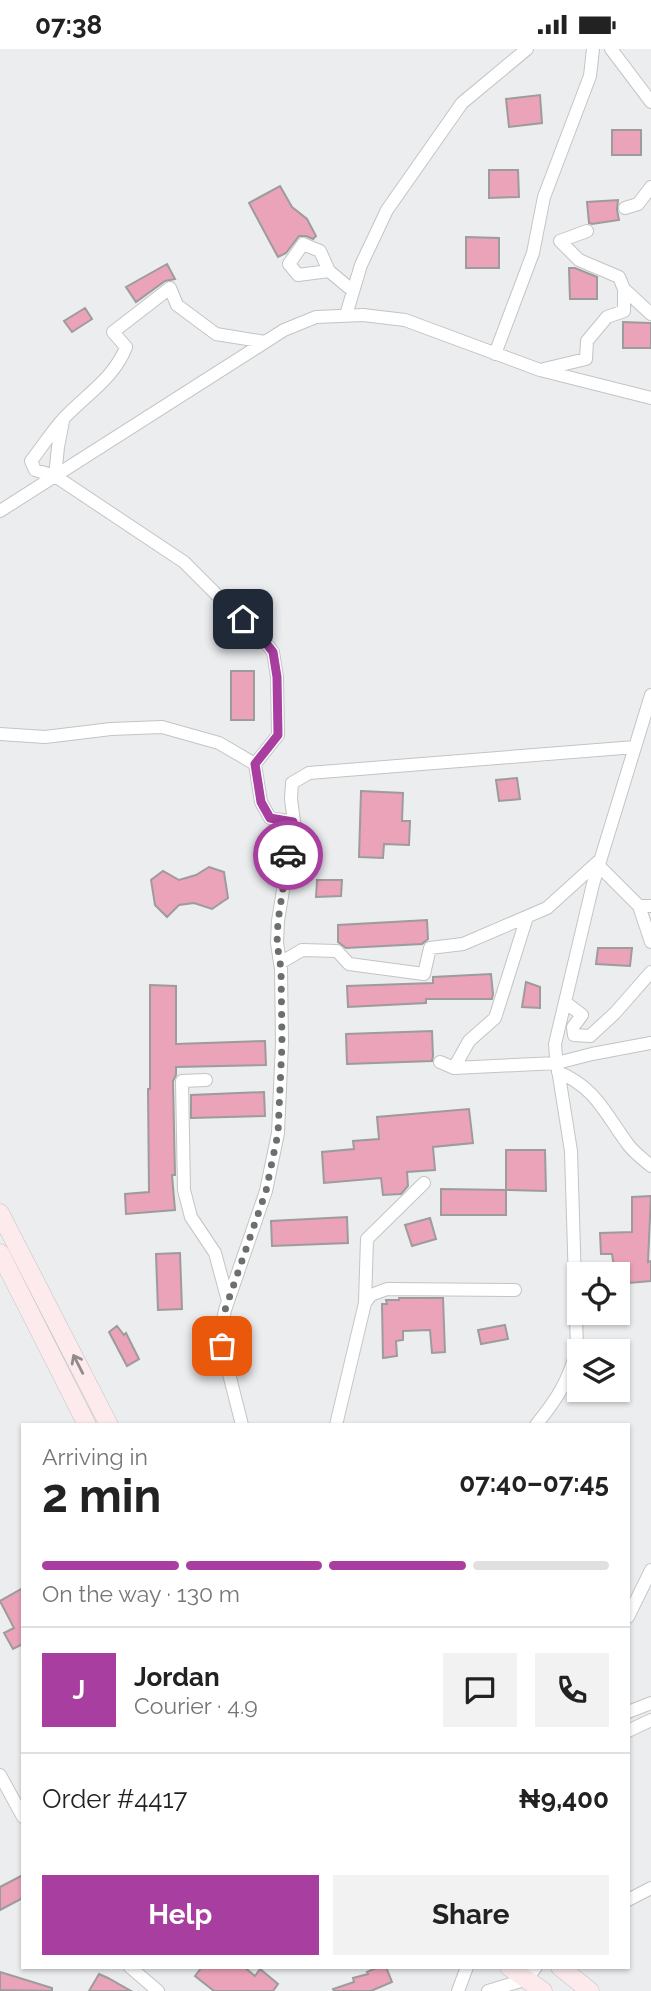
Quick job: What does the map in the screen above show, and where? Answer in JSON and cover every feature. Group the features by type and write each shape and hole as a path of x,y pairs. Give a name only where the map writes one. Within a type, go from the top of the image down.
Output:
{"main road":[{"path":"0,1213 108,1423"},
{"path":"0,1253 87,1423"},
{"path":"562,1969 590,1991"},
{"path":"531,1973 542,1991"}],"street":[{"path":"346,316 362,265 387,210 462,103 527,49"},
{"path":"495,354 533,253 544,197 590,76 593,49"},
{"path":"611,49 651,101"},
{"path":"625,208 638,204 651,187"},
{"path":"587,231 560,241 579,260 618,277 624,289 651,314"},
{"path":"329,271 353,291"},
{"path":"265,342 216,334 177,305 170,288 114,331 125,347 121,361 98,387 64,418 31,461 35,470 55,476 184,562 258,633 273,652 277,677 278,735 255,764 261,802 270,818 293,822"},
{"path":"540,370 586,359 587,341 607,317 624,310 624,289"},
{"path":"0,512 284,330 316,317 363,314 405,320 540,370 651,398"},
{"path":"55,476 64,418"},
{"path":"538,1423 558,1399 577,1349 571,1150 555,1044 599,863 651,695"},
{"path":"0,734 45,737 111,729 162,727 219,743 255,764"},
{"path":"241,1423 222,1346 221,1330 266,1191 278,1133 282,1044 277,943 293,822 292,783 309,773 635,747"},
{"path":"599,863 645,906 651,942"},
{"path":"280,963 302,950 337,951 349,964 424,974 430,948 463,944 547,908 599,863"},
{"path":"454,1068 469,1041 495,1017 527,917"},
{"path":"565,1002 582,1015 573,1027 574,1035 590,1036 615,1013 651,972"},
{"path":"440,1062 454,1068 558,1068 592,1054 651,1043"},
{"path":"558,1068 601,1103 629,1146 651,1166"},
{"path":"206,1080 182,1081 184,1190 191,1217 215,1253 228,1302"},
{"path":"336,1423 365,1303 367,1239 424,1183"},
{"path":"365,1303 372,1295 387,1289 515,1290"},
{"path":"630,1613 651,1570"},
{"path":"630,1730 650,1721"},
{"path":"0,1775 21,1813"},
{"path":"630,1899 651,1888"},
{"path":"132,1969 158,1991"},
{"path":"458,1991 466,1969"},
{"path":"488,1991 531,1973"}],"building":[{"path":"540,95 542,123 509,127 506,99"},
{"path":"612,130 641,130 641,155 612,155"},
{"path":"489,170 518,170 519,197 489,198"},
{"path":"280,186 292,207 307,219 316,236 313,239 299,236 286,253 278,257 249,203"},
{"path":"618,200 619,220 589,223 587,202"},
{"path":"466,237 499,238 499,268 466,268"},
{"path":"167,264 175,279 165,281 136,302 126,287"},
{"path":"569,268 597,277 597,299 570,299"},
{"path":"85,308 92,319 72,332 64,321"},
{"path":"623,322 651,323 651,348 623,348"},
{"path":"231,671 254,671 254,720 231,720"},
{"path":"517,778 520,799 499,801 496,780"},
{"path":"361,791 403,793 402,821 410,821 409,845 384,844 383,858 359,857"},
{"path":"209,867 224,872 228,898 212,909 194,903 179,905 167,917 155,905 151,880 163,871 179,880 196,875"},
{"path":"317,880 342,880 341,896 316,897"},
{"path":"427,920 428,939 422,944 346,948 338,942 338,925"},
{"path":"598,948 632,948 630,966 596,964"},
{"path":"491,974 492,999 426,999 426,1003 348,1007 347,986 433,983 433,977"},
{"path":"526,982 540,987 540,1008 522,1007"},
{"path":"150,985 176,986 176,1044 265,1041 266,1065 176,1067 173,1081 175,1175 172,1175 175,1210 126,1214 125,1194 149,1192"},
{"path":"432,1031 432,1061 347,1064 346,1034"},
{"path":"264,1092 265,1116 191,1118 191,1095"},
{"path":"469,1109 473,1143 433,1147 435,1170 407,1172 408,1186 401,1194 383,1195 381,1178 324,1183 322,1152 354,1149 353,1141 379,1139 377,1117"},
{"path":"506,1150 545,1150 546,1191 506,1190"},
{"path":"441,1189 506,1190 506,1215 441,1215"},
{"path":"651,1196 648,1262 651,1261 651,1281 630,1283 630,1262 613,1262 612,1254 601,1254 600,1233 632,1232 632,1197"},
{"path":"347,1217 348,1243 272,1246 271,1221"},
{"path":"430,1218 436,1239 412,1246 405,1225"},
{"path":"180,1253 182,1309 158,1310 156,1254"},
{"path":"443,1298 445,1352 432,1353 430,1330 403,1331 403,1340 396,1341 397,1356 383,1358 382,1304 387,1304 386,1300"},
{"path":"505,1325 508,1339 481,1344 478,1330"},
{"path":"117,1326 124,1335 126,1333 139,1359 127,1366 109,1332"},
{"path":"21,1589 21,1645 13,1649 4,1633 14,1628 0,1601"},
{"path":"21,1876 21,1899 0,1910 0,1887"},
{"path":"200,1969 246,1969 255,1976 260,1969 278,1984 273,1991 214,1991 195,1976"},
{"path":"387,1969 392,1982 371,1991 334,1991 333,1989 354,1982 353,1978 368,1974 367,1972"},
{"path":"0,1972 52,1988 52,1991 0,1990"},
{"path":"99,1974 108,1978 131,1991 89,1991"}],"way so far":[{"path":"222,1346 221,1330 225,1310 266,1191 278,1133 282,1044 281,969 277,943 288,855"}],"route":[{"path":"243,619 273,652 277,677 278,735 255,764 261,802 270,818 293,822 288,855"}]}
